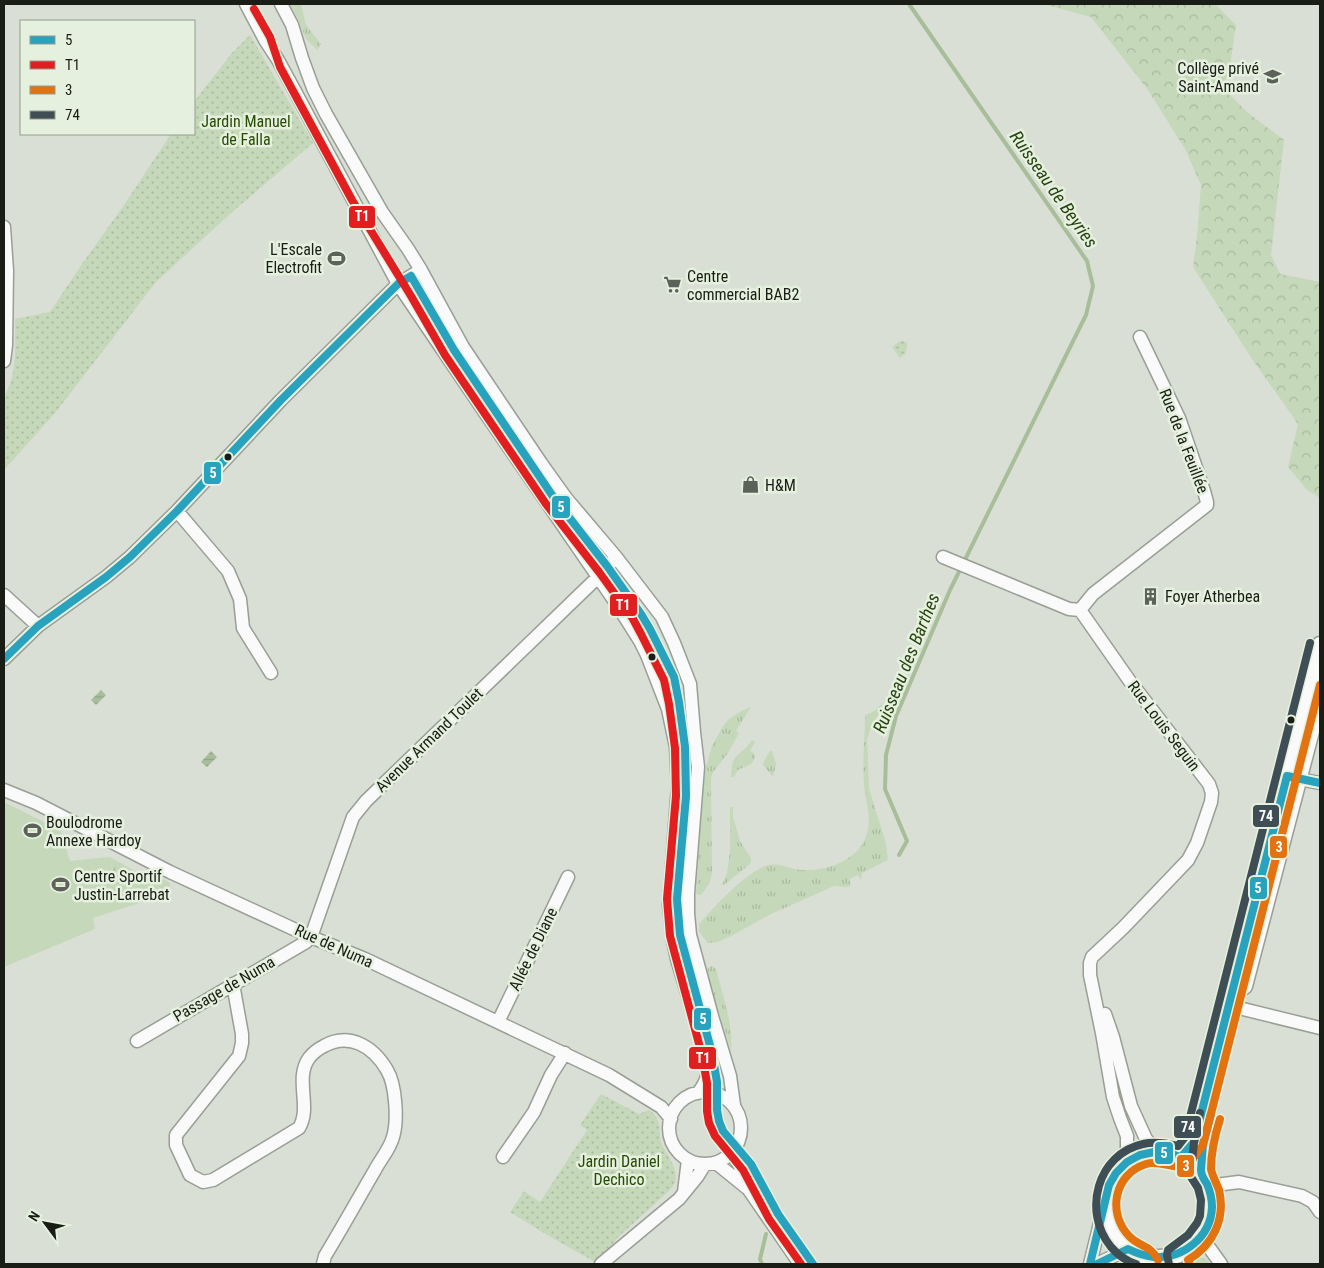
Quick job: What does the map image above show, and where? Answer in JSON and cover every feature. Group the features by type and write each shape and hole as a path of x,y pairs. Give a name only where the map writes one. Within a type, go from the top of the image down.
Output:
{"main road":[{"path":"1320,645 1293,778 1239,1008 1202,1144 1205,1180 1211,1200 1211,1213 1207,1227 1200,1239 1178,1260 1161,1259 1147,1261 1128,1249 1112,1232 1107,1220 1105,1203 1109,1186 1116,1173 1127,1162 1140,1155 1169,1154 1194,1142 1293,778 1320,697"},
{"path":"1169,1154 1192,1164 1205,1180"}],"street":[{"path":"246,4 398,284 616,603 647,655 668,709 676,748 678,786 669,905 677,959 706,1055 709,1071 704,1085 698,1093"},
{"path":"281,4 292,25 310,80 326,114 382,212 421,270 463,347 566,498 616,557 662,618 674,643 690,684 698,767 688,893 690,935 730,1076 734,1105"},
{"path":"4,227 6,250 6,345 4,361"},
{"path":"4,659 38,626 106,577 130,557 177,511 281,400 398,284 421,270"},
{"name":"Rue de la Feuillée","path":"1080,610 1094,594 1207,505 1204,490 1179,418 1140,337"},
{"path":"177,511 228,571 240,599 243,628 271,673"},
{"name":"Avenue Armand Toulet","path":"311,937 353,818 366,801 598,577 616,557"},
{"path":"943,557 1069,609 1080,610"},
{"path":"4,594 38,626"},
{"name":"Rue Louis Seguin","path":"1080,610 1129,680 1209,784 1212,793 1211,802 1197,843 1188,860 1130,921 1092,957 1090,975"},
{"path":"1293,778 1320,783"},
{"name":"Rue de Numa","path":"4,790 36,803 170,872 311,937 373,963 565,1053 609,1075 661,1107 671,1119"},
{"name":"Allée de Diane","path":"498,1022 568,877"},
{"name":"Passage de Numa","path":"137,1041 306,942 311,937"},
{"path":"1090,975 1114,1038 1131,1106 1146,1139 1169,1154"},
{"path":"1090,975 1113,1097 1127,1136 1127,1162"},
{"path":"233,984 242,1034 242,1043 238,1056 176,1135 176,1145 190,1175 196,1179 203,1182 213,1180 298,1128 303,1122 304,1114 304,1066 319,1049 332,1042 344,1040 358,1042 376,1057 388,1071 396,1112 393,1139 325,1256 323,1264"},
{"path":"1239,1008 1320,1028"},
{"path":"1107,1060 1114,1038"},
{"path":"503,1157 534,1112 551,1075 565,1053"},
{"path":"710,1092 718,1094 734,1105 739,1114 741,1125 740,1136 731,1154 724,1159 710,1164 697,1164 680,1154 670,1136 669,1125 677,1106 687,1097 698,1093 710,1092"},
{"path":"661,1107 677,1106"},
{"path":"1118,1114 1131,1106"},
{"path":"731,1154 738,1162 749,1190 800,1264"},
{"path":"684,1192 688,1160"},
{"path":"710,1164 749,1190"},
{"path":"600,1264 679,1199 710,1164"},
{"path":"1205,1180 1239,1182 1302,1196 1313,1202 1320,1212"},
{"path":"1090,1264 1105,1203"},
{"path":"1200,1239 1208,1246 1221,1264"},
{"path":"1097,1264 1128,1249"}],"green space":[{"path":"290,4 301,4 306,25 321,44 317,50 306,39"},
{"path":"1043,4 1215,4 1236,25 1230,66 1223,88 1247,112 1284,140 1271,255 1280,274 1320,282 1320,498 1307,490 1288,467 1298,424 1250,356 1193,267 1201,185 1185,149 1148,90 1091,17"},
{"name":"Jardin Manuel de Falla","path":"250,35 313,143 231,213 156,282 55,413 4,470 4,397 14,369 15,319 50,312 170,135 195,135 195,101 231,54"},
{"path":"900,341 907,342 906,353 900,358 892,347"},
{"path":"885,702 871,727 867,740 869,789 886,843 888,860 862,873 861,880 858,875 849,879 851,885 848,887 834,886 769,915 718,942 708,943 700,933 699,924 730,892 756,871 770,865 780,865 798,870 823,868 842,862 858,850 867,833 869,821 863,775 865,715 873,712"},
{"path":"751,707 736,731 739,733 728,753 713,772 711,779 712,874 709,884 701,895 696,894 705,770 712,746 729,719"},
{"path":"752,740 755,742 750,751 755,754 753,761 750,765 738,770 734,777 731,777 731,769 735,758"},
{"path":"770,751 772,751 776,764 773,777 763,765"},
{"name":"Centre Sportif Justin-Larrebat","path":"4,802 60,830 70,861 110,857 116,886 153,874 170,883 170,893 93,918 95,929 4,967"},
{"path":"730,807 733,807 733,817 740,841 751,858 750,864 722,885 727,873 730,851"},
{"path":"110,857 146,877 116,886"},
{"path":"712,966 716,969 727,1010 731,1051 707,974 708,968"},
{"name":"Jardin Daniel Dechico","path":"601,1094 639,1114 649,1110 655,1115 659,1124 661,1142 672,1163 676,1178 669,1191 617,1238 595,1262 510,1212 524,1191 540,1202 587,1130 580,1125"},
{"path":"1199,1257 1206,1259 1211,1264 1189,1264"}],"shaded area":[{"path":"101,690 106,695 96,705 91,700"},
{"path":"211,751 217,757 207,767 201,762"}],"waterway":[{"name":"Ruisseau de Beyries","path":"899,855 907,841 885,789 886,755 896,716 950,590 1086,315 1093,286 1087,261 909,4"},
{"name":"Ruisseau des Barthes","path":"762,1264 760,1259 766,1234"}],"transit line":[{"name":"T1","path":"254,9 270,37 280,67 352,200 445,355 546,504 633,619 664,680 675,748 676,796 667,899 670,936 702,1055 707,1083 709,1123 715,1136 743,1170 769,1219 801,1264"},
{"name":"5","path":"411,276 454,350 554,498 607,566 641,614 674,677 685,747 686,796 677,899 680,935 712,1053 717,1082 719,1121 723,1131 751,1164 778,1214 813,1264"},
{"name":"5","path":"4,659 38,626 106,577 130,557 177,511 281,400 398,284 411,276"},
{"name":"74","path":"1136,1264 1116,1253 1102,1233 1097,1218 1096,1202 1099,1186 1105,1172 1115,1159 1127,1150 1152,1143 1178,1146 1185,1137 1310,643"},
{"name":"3","path":"1158,1260 1152,1251 1133,1240 1122,1227 1116,1206 1117,1195 1127,1176 1135,1169 1151,1163 1184,1167 1189,1164 1203,1145 1320,685"},
{"name":"5","path":"1090,1264 1109,1185 1116,1173 1127,1162 1140,1155 1154,1152 1168,1153 1181,1157 1194,1142 1287,776 1320,783"},
{"name":"74","path":"1169,1264 1168,1250 1188,1235 1200,1216 1201,1200 1198,1188 1191,1177 1194,1143 1200,1113"},
{"name":"5","path":"1097,1264 1128,1249 1154,1257 1165,1257 1185,1250 1201,1237 1207,1228 1212,1207 1210,1192 1201,1170 1203,1144 1211,1114"},
{"name":"3","path":"1189,1262 1188,1260 1197,1254 1211,1239 1219,1221 1221,1201 1211,1169 1220,1119"}],"place":[{"name":"Collège privé Saint-Amand","path":"1273,77"},
{"name":"L'Escale Electrofit","path":"336,258"},
{"name":"Centre commercial BAB2","path":"673,285"},
{"name":"H&M","path":"751,485"},
{"name":"Foyer Atherbea","path":"1151,596"},
{"name":"Boulodrome Annexe Hardoy","path":"32,831"},
{"name":"Centre Sportif Justin-Larrebat","path":"60,885"}]}
